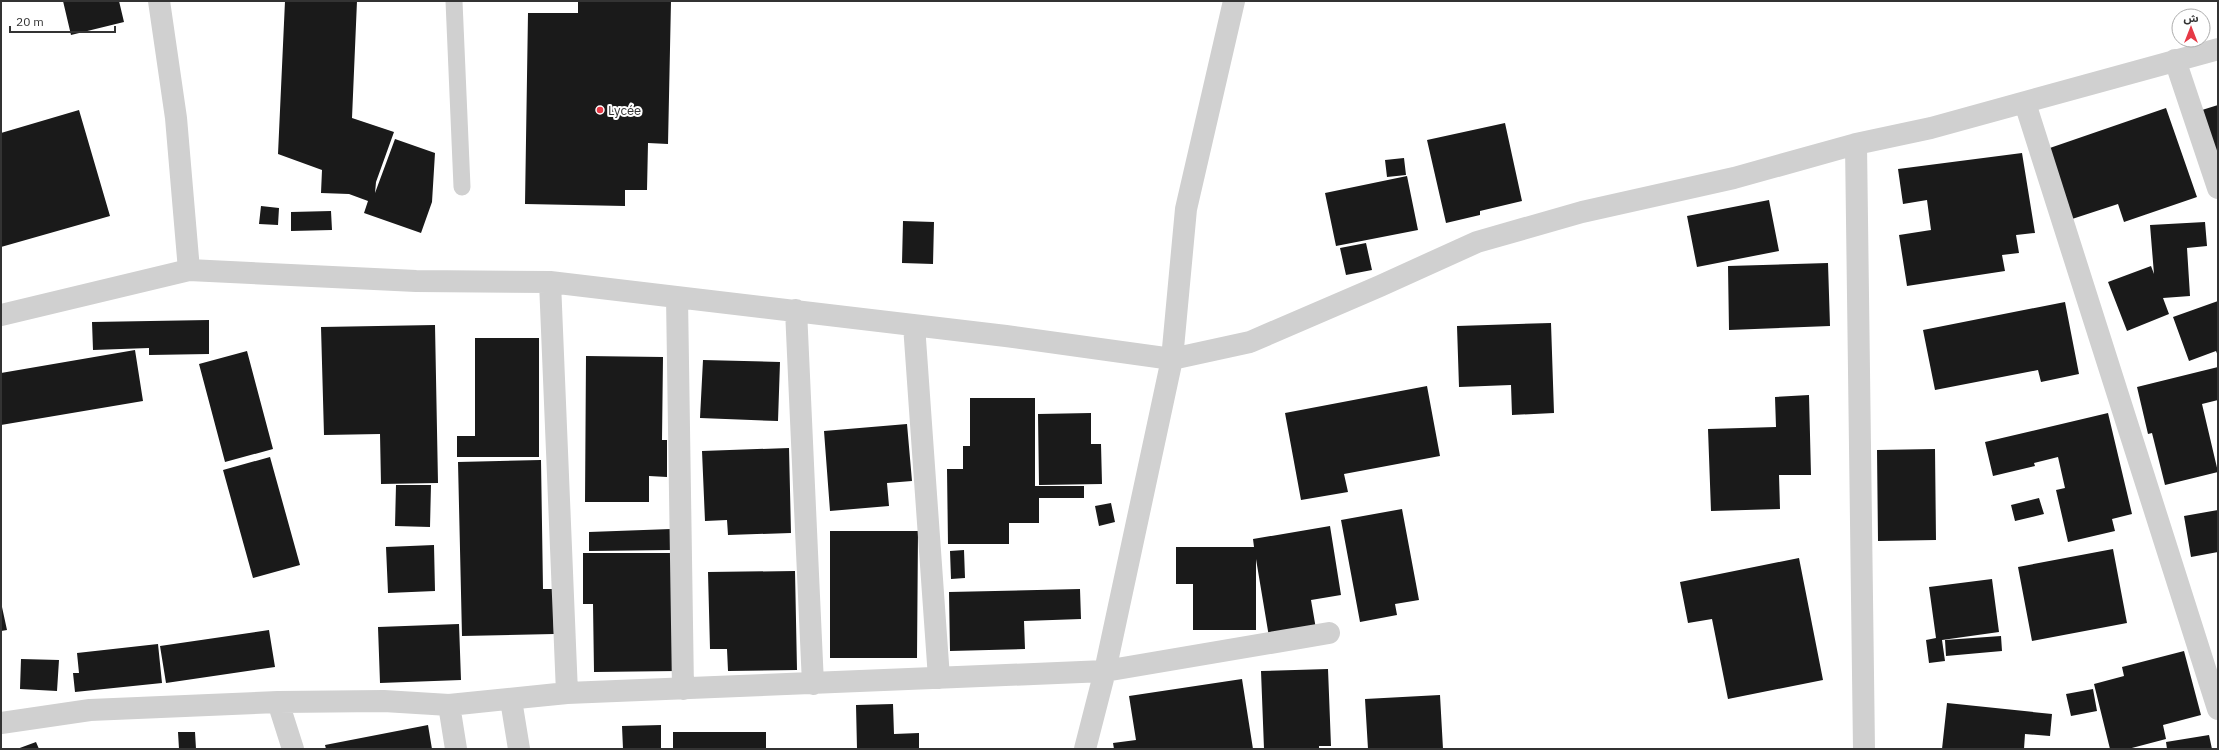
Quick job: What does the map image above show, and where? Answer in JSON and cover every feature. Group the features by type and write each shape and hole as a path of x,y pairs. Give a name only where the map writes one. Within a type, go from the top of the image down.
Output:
{"street":[{"path":"159,1 176,118 189,270"},
{"path":"1085,749 1105,672 1172,359 1186,209 1234,1"},
{"path":"1,316 189,270 416,281 550,282 796,310 1172,359 1250,342 1477,242 1582,212 1734,178 1856,144 1931,128 2218,49"},
{"path":"2175,60 2218,188"},
{"path":"2025,103 2218,709"},
{"path":"1856,144 1864,749"},
{"path":"550,282 567,693"},
{"path":"677,297 683,689"},
{"path":"796,310 813,684"},
{"path":"914,325 939,678"},
{"path":"1,723 90,710 278,702 384,701 449,705 511,700 567,693 1105,672 1330,633"},
{"path":"511,700 519,749"},
{"path":"278,702 293,749"},
{"path":"449,705 456,749"}],"lane":[{"path":"454,1 462,187"}],"building":[{"path":"63,1 119,1 124,22 71,35"},
{"path":"285,1 357,1 352,118 394,132 376,182 375,193 395,139 435,153 432,202 421,233 364,213 368,201 349,194 321,193 322,170 278,154"},
{"path":"578,1 671,1 668,144 648,143 647,190 625,190 625,206 525,204 528,13 578,13"},
{"path":"2218,105 2218,166 2202,110"},
{"path":"2166,108 2197,197 2124,222 2118,204 2069,220 2044,150"},
{"path":"79,110 110,216 1,247 1,133"},
{"path":"1505,123 1522,201 1480,211 1480,215 1446,223 1427,140"},
{"path":"2022,153 2035,233 2016,235 2019,253 2002,255 2005,271 1907,286 1899,235 1931,230 1927,200 1903,204 1898,169"},
{"path":"1404,158 1406,175 1387,177 1385,160"},
{"path":"1407,176 1418,230 1336,246 1325,193"},
{"path":"1769,200 1779,251 1697,267 1687,216"},
{"path":"261,206 279,208 278,225 259,224"},
{"path":"331,211 332,230 291,231 291,212"},
{"path":"903,221 934,222 933,264 902,263"},
{"path":"2205,222 2207,246 2187,248 2190,296 2163,298 2169,314 2127,331 2108,282 2151,266 2154,274 2150,225"},
{"path":"1366,243 1372,270 1346,275 1340,248"},
{"path":"1828,263 1830,326 1729,330 1728,266"},
{"path":"2218,301 2218,356 2216,351 2189,361 2173,317"},
{"path":"2065,302 2079,374 2041,382 2038,370 1935,390 1923,330"},
{"path":"209,320 209,354 149,355 149,348 93,350 92,322"},
{"path":"1551,323 1554,413 1512,415 1511,385 1459,387 1457,326"},
{"path":"435,325 438,483 381,484 380,434 324,435 321,327"},
{"path":"475,338 539,338 539,457 457,457 457,436 475,436"},
{"path":"135,350 143,401 1,425 1,373"},
{"path":"247,351 273,449 225,462 199,364"},
{"path":"586,356 663,357 662,440 667,440 667,477 649,476 649,502 585,502"},
{"path":"703,360 780,362 778,421 700,418"},
{"path":"2218,367 2218,400 2202,404 2218,472 2165,485 2152,433 2148,434 2137,387"},
{"path":"1427,386 1440,456 1344,474 1348,492 1301,500 1285,413"},
{"path":"1809,395 1811,475 1779,475 1780,509 1711,511 1708,429 1776,427 1775,397"},
{"path":"970,398 1035,398 1035,486 1084,486 1084,498 1039,498 1039,523 1009,523 1009,544 948,544 947,469 963,469 963,446 970,446"},
{"path":"1091,413 1091,444 1101,444 1102,484 1039,485 1038,414"},
{"path":"2108,413 2132,514 2112,519 2115,531 2068,542 2056,490 2065,488 2058,457 2034,463 2035,466 1993,476 1985,442"},
{"path":"907,424 912,481 887,483 889,506 830,511 824,431"},
{"path":"789,448 791,533 728,535 727,520 705,521 702,451"},
{"path":"1935,449 1936,540 1878,541 1877,450"},
{"path":"270,457 300,565 253,578 223,470"},
{"path":"541,460 543,589 553,589 554,634 462,636 458,462"},
{"path":"396,485 431,485 430,527 395,526"},
{"path":"2039,498 2044,514 2015,521 2011,505"},
{"path":"1111,503 1115,522 1099,526 1095,506"},
{"path":"1402,509 1419,600 1395,604 1397,615 1360,622 1341,520"},
{"path":"2218,510 2218,552 2191,557 2184,516"},
{"path":"1330,526 1341,595 1311,600 1316,629 1269,637 1256,559 1256,630 1193,630 1193,584 1176,584 1176,547 1254,547 1253,539"},
{"path":"671,529 672,550 589,551 589,532"},
{"path":"830,531 918,531 917,658 830,658"},
{"path":"434,545 435,591 388,593 386,547"},
{"path":"2113,549 2127,623 2032,641 2018,567"},
{"path":"964,550 965,578 951,579 950,551"},
{"path":"583,553 677,553 677,671 594,672 593,604 583,604"},
{"path":"1799,558 1823,680 1728,699 1712,619 1688,623 1680,582"},
{"path":"795,571 797,670 728,671 727,649 710,649 708,572"},
{"path":"1992,579 1999,632 1942,640 1945,661 1929,663 1926,640 1936,638 1929,587"},
{"path":"1080,589 1081,619 1024,621 1025,649 950,651 949,592"},
{"path":"2,607 7,630 1,631 1,608"},
{"path":"459,624 461,680 380,683 378,627"},
{"path":"269,630 275,667 166,683 160,646"},
{"path":"2001,636 2002,651 1946,656 1945,640"},
{"path":"158,644 162,683 75,692 73,673 79,673 77,653"},
{"path":"2184,651 2201,715 2163,725 2166,739 2128,749 2110,749 2094,684 2124,676 2122,667"},
{"path":"21,659 59,660 57,691 20,689"},
{"path":"1328,669 1331,746 1319,746 1319,749 1264,749 1261,671"},
{"path":"1242,679 1253,749 1114,749 1113,743 1136,740 1129,696"},
{"path":"2093,689 2097,711 2071,716 2066,694"},
{"path":"1440,695 1443,749 1368,749 1365,699"},
{"path":"1947,703 2052,714 2050,736 2025,734 2024,749 1942,749"},
{"path":"893,704 894,734 919,733 919,749 857,749 856,705"},
{"path":"428,725 432,749 326,749 325,745"},
{"path":"661,725 661,749 623,749 622,726"},
{"path":"178,732 195,732 196,749 179,749"},
{"path":"673,732 766,732 766,749 673,749"},
{"path":"2209,735 2212,749 2167,749 2166,742"},
{"path":"36,742 39,749 17,749"}],"place":[{"name":"Lycée","path":"600,110"}]}
